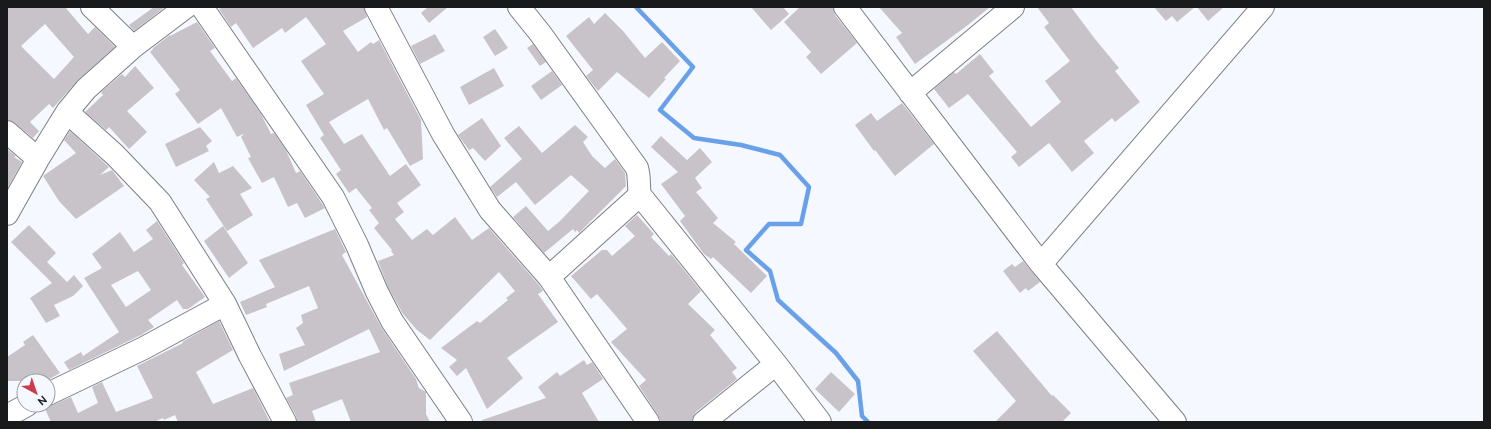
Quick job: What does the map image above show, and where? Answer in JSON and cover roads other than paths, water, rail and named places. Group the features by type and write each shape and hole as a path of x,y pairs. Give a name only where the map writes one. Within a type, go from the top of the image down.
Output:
{"street":[{"path":"92,7 133,47"},
{"path":"7,214 67,112 86,89 133,47 186,7"},
{"path":"202,7 333,197 392,321 461,422"},
{"path":"376,7 443,134 490,210 549,276 648,422"},
{"path":"519,7 540,32 637,168 640,179 638,185 640,195 776,364 820,422"},
{"path":"845,7 1041,264 1174,422"},
{"path":"910,93 1014,7"},
{"path":"1041,264 1264,7"},
{"path":"67,112 115,155 160,202 225,304 250,356 285,422"},
{"path":"7,132 38,159"},
{"path":"549,276 640,195"},
{"path":"56,390 144,348 225,304"},
{"path":"704,422 776,364"},
{"path":"7,416 16,411"}],"waterway":[{"path":"636,7 693,67 660,110 694,138 741,145 780,155 809,187 801,224 769,224 746,250 770,271 778,300 836,353 858,381 862,416 868,422"}]}
